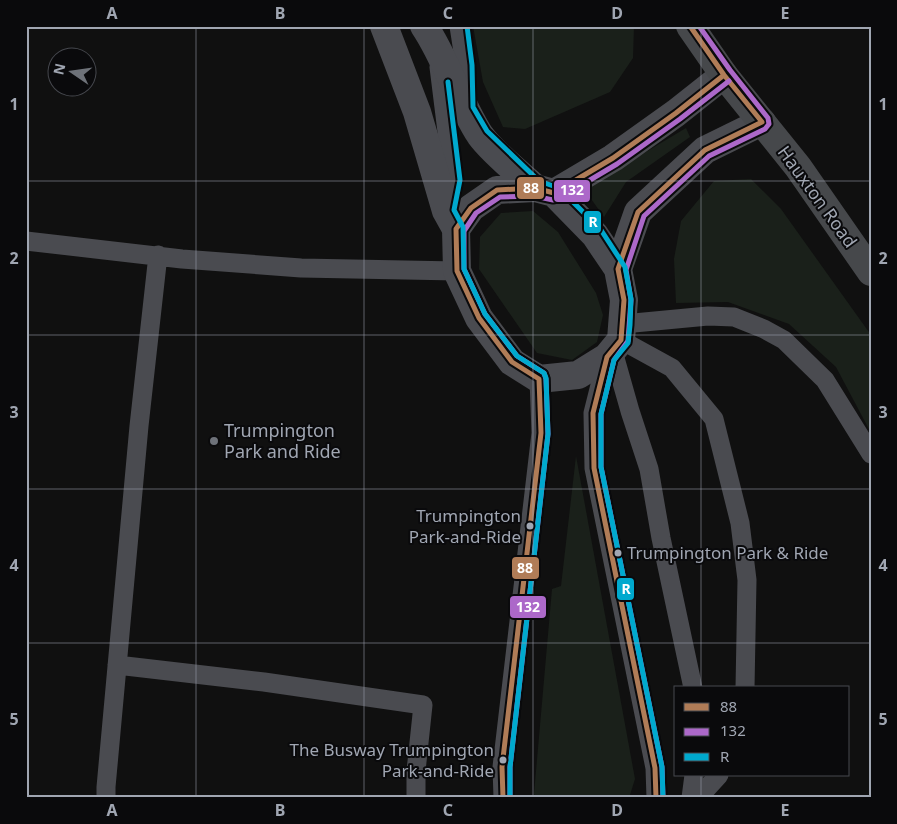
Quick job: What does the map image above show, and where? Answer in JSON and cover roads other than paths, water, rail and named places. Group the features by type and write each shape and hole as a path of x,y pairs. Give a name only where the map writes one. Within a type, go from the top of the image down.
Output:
{"main road":[{"name":"Hauxton Road","path":"690,26 724,75 798,167 871,272"}],"street":[{"path":"384,26 418,112 451,220 457,270 479,318 512,362 539,379 578,375 616,343 624,300 618,269 595,235 481,136 431,32"},
{"path":"451,220 497,190 545,191 613,158 676,113 724,75"},
{"path":"618,269 638,212 705,150 762,122"}],"lane":[{"path":"459,26 465,65 466,108"},
{"path":"431,32 447,120 453,180 451,220"},
{"path":"26,241 302,268 457,270"},
{"path":"106,798 139,426 158,255"},
{"path":"616,343 708,316 734,318 764,329 784,340 825,380 871,454"},
{"path":"616,343 630,411 649,468 661,538 693,686"},
{"path":"616,343 672,368 714,419 740,523 747,580 745,686"},
{"path":"616,343 593,413 594,468 655,768 656,798"},
{"path":"503,798 502,767 541,433 539,379"},
{"path":"117,665 264,682 423,705 416,770 416,798"},
{"path":"692,798 694,776"},
{"path":"698,798 718,776"}],"place":[{"name":"Trumpington Park and Ride","path":"214,441"},
{"name":"Trumpington Park-and-Ride","path":"530,526"},
{"name":"Trumpington Park & Ride","path":"618,553"},
{"name":"The Busway Trumpington Park-and-Ride","path":"503,760"}]}
